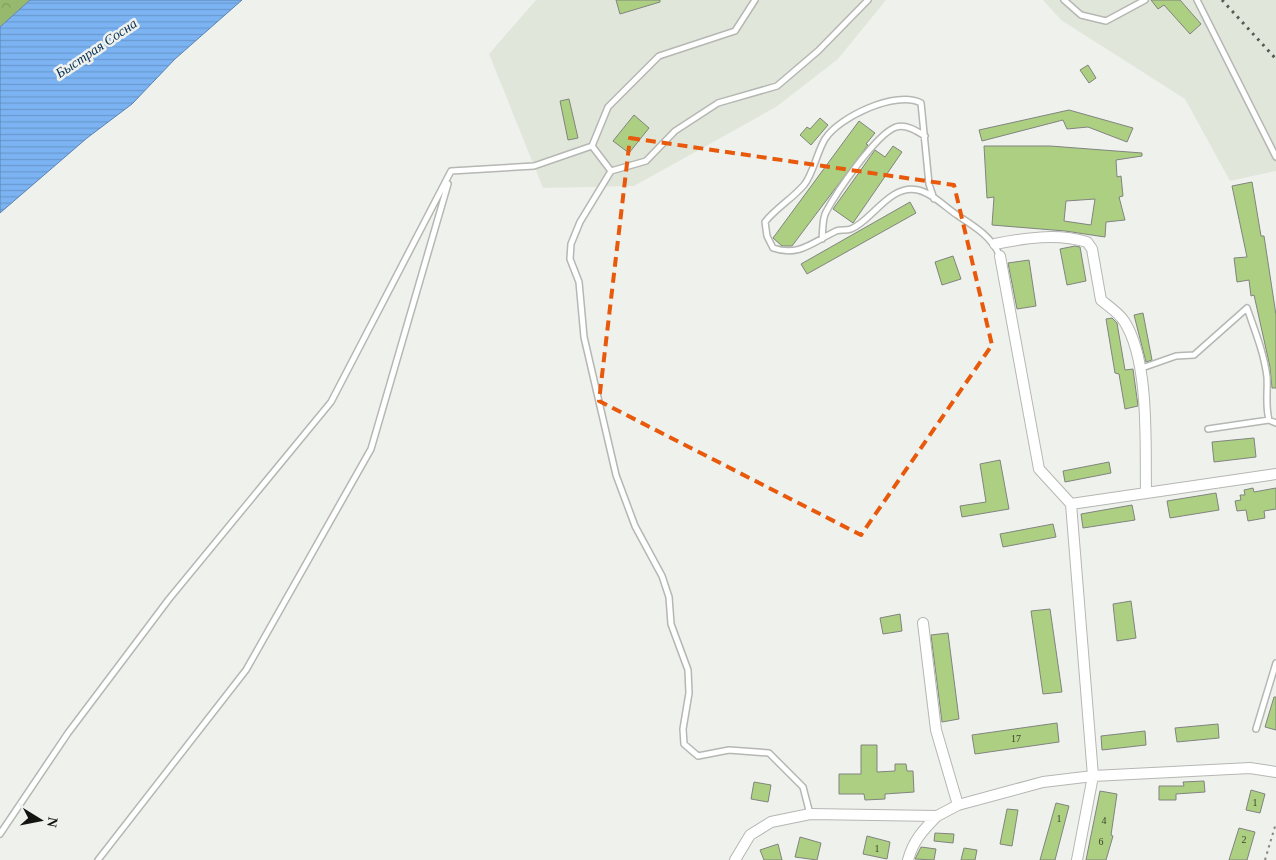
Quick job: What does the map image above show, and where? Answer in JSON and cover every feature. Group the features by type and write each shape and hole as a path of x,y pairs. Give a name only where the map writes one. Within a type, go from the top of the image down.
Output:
{"street":[{"path":"995,244 1024,239 1070,236 1087,242 1092,249 1101,300 1124,320 1136,352 1144,402 1146,492"},
{"path":"1000,256 1039,469 1071,504 1093,776 1076,860"},
{"path":"1071,504 1276,474"},
{"path":"922,624 936,730 958,804"},
{"path":"908,860 911,846 920,833 937,816 958,804 1043,782 1093,776 1250,768 1276,772"},
{"path":"735,860 750,835 771,822 810,814 937,816"}],"lane":[{"path":"451,171 534,166 592,146 608,107 659,56 735,31 755,0"},
{"path":"810,814 803,787 770,753 729,750 714,755 698,756 684,744 683,729 689,693 688,670 671,624 669,597 662,576 635,526 616,475 584,337 579,282 570,259 571,244 580,222 611,171 646,161 675,131 718,103 777,86 818,51 868,0"},
{"path":"1064,0 1082,15 1106,21 1145,0"},
{"path":"1197,0 1275,154"},
{"path":"934,199 929,184 921,103 902,99 878,104 846,120 826,138 805,184 774,210 765,222 767,236 773,248 786,253 804,249 838,230 850,229 895,193 917,190 934,199 980,230 995,244 1000,256"},
{"path":"822,239 825,214 858,164 881,137 897,127 913,128 924,136"},
{"path":"592,146 611,171"},
{"path":"0,834 68,733 168,599 332,402 451,171"},
{"path":"98,860 246,670 371,449 451,171"},
{"path":"1139,369 1176,356 1194,355 1247,308 1263,353 1267,378 1265,404 1269,420"},
{"path":"1208,429 1269,420 1276,423"},
{"path":"1256,729 1276,663"}],"path":[{"path":"1265,860 1276,823"}],"highlighted area":[{"path":"630,138 954,185 992,345 861,535 599,401"}],"shaded area":[{"path":"536,0 886,0 838,59 776,107 634,186 543,188 489,54"},
{"path":"1043,0 1276,0 1276,171 1230,181 1185,99 1061,20"}],"green space":[{"path":"0,0 30,0 0,27"}],"water":[{"name":"Быстрая Сосна","path":"30,0 242,0 175,59 132,104 87,138 0,213 0,27"}],"building":[{"path":"616,0 660,0 660,2 620,14"},
{"path":"1151,0 1180,0 1201,24 1190,34 1164,5 1158,9"},
{"path":"1088,65 1096,78 1089,83 1080,70"},
{"path":"569,99 578,138 568,140 560,101"},
{"path":"1069,110 1133,128 1127,142 1088,127 1067,129 1063,120 982,141 979,130"},
{"path":"634,115 649,128 629,153 613,141"},
{"path":"820,118 828,125 811,145 800,135 807,127 810,129"},
{"path":"859,121 875,133 866,144 868,145 792,246 782,246 773,238"},
{"path":"893,146 902,152 853,223 833,209 875,150 885,157"},
{"path":"984,146 1050,146 1142,153 1142,156 1116,160 1117,177 1121,176 1123,196 1119,197 1125,220 1106,222 1105,237 1065,231 992,225 994,197 987,198","holes":["1095,199 1091,225 1064,221 1066,201"]},
{"path":"1252,182 1261,236 1264,236 1276,315 1276,388 1272,388 1270,367 1254,295 1251,296 1249,280 1237,282 1234,258 1247,257 1232,186"},
{"path":"910,202 916,213 807,274 801,264"},
{"path":"1080,247 1086,281 1067,285 1060,249"},
{"path":"953,256 961,279 942,285 935,262"},
{"path":"1029,260 1036,306 1017,309 1008,263"},
{"path":"1143,313 1152,360 1146,362 1134,315"},
{"path":"1112,318 1117,323 1125,370 1133,369 1138,406 1125,409 1119,374 1115,373 1106,319"},
{"path":"1254,438 1256,457 1214,462 1212,442"},
{"path":"1000,460 1009,509 962,517 960,506 986,502 980,464"},
{"path":"1109,462 1111,473 1065,482 1063,471"},
{"path":"1253,488 1254,492 1276,488 1276,509 1264,511 1265,518 1248,521 1246,510 1237,511 1235,501 1241,500 1240,495 1245,495 1244,490"},
{"path":"1216,493 1219,510 1170,518 1167,501"},
{"path":"1132,505 1135,520 1083,528 1081,514"},
{"path":"1053,524 1056,537 1003,547 1000,534"},
{"path":"1131,601 1136,638 1117,641 1113,604"},
{"path":"1050,609 1062,692 1043,694 1031,611"},
{"path":"900,614 902,631 883,634 880,618"},
{"path":"948,633 959,719 942,722 931,635"},
{"path":"1274,697 1276,697 1276,730 1265,727"},
{"path":"1057,723 1059,742 975,754 972,735"},
{"path":"1218,724 1219,738 1177,742 1175,728"},
{"path":"1145,731 1146,745 1102,750 1101,736"},
{"path":"861,745 877,745 877,772 895,771 895,764 906,764 907,771 913,771 914,792 885,794 885,799 865,800 864,794 839,794 839,774 861,774"},
{"path":"1204,781 1205,792 1176,794 1176,800 1159,800 1159,786 1184,786 1183,782"},
{"path":"754,782 771,785 768,802 751,799"},
{"path":"1251,790 1265,794 1260,813 1246,810"},
{"path":"1100,791 1117,794 1111,835 1113,836 1106,860 1086,860"},
{"path":"1056,803 1069,806 1055,860 1040,860"},
{"path":"1007,809 1018,810 1012,846 1000,844"},
{"path":"1239,828 1255,832 1247,860 1229,860"},
{"path":"935,833 954,834 953,843 934,841"},
{"path":"867,836 890,842 887,859 863,854"},
{"path":"800,837 821,843 817,860 795,857"},
{"path":"778,844 782,860 764,860 760,850"},
{"path":"921,847 936,849 934,860 915,859"},
{"path":"964,848 977,850 975,860 961,860"}],"railway":[{"path":"1222,0 1276,59"}]}
